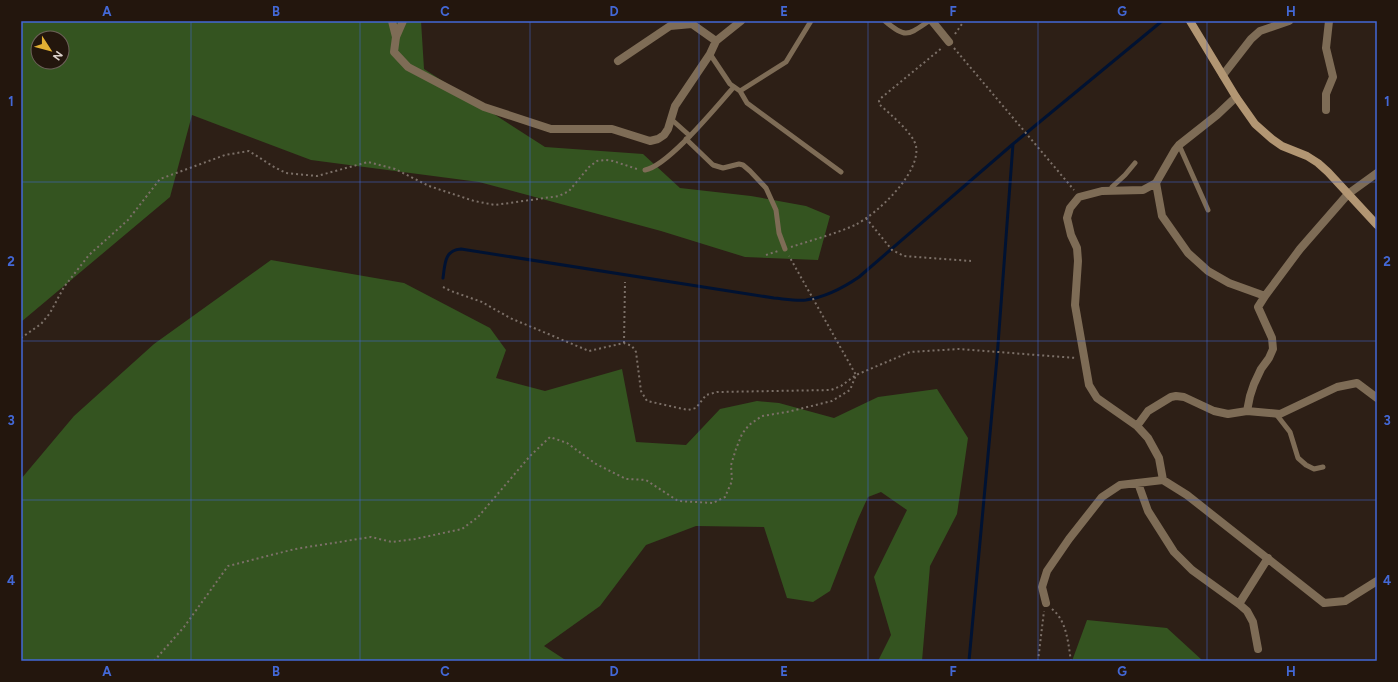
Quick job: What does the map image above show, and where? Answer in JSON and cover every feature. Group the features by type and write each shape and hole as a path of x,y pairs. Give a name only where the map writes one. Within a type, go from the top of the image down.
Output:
{"main road":[{"path":"1190,21 1255,124 1282,146 1307,156 1318,163 1377,225"}],"street":[{"path":"392,21 396,37"},
{"path":"403,21 396,37 394,52 408,67 484,107 551,129 612,129 650,141 658,139 664,135 668,129 675,106 710,54 716,41 741,21"},
{"path":"930,21 948,42"},
{"path":"1223,75 1251,39 1260,31 1289,21"},
{"path":"1326,110 1326,94 1333,77 1326,48 1329,21"},
{"path":"618,61 669,23 692,24 716,41"},
{"path":"1163,480 1159,458 1148,438 1137,426 1097,398 1089,384 1075,305 1078,261 1077,248 1071,235 1067,218 1070,208 1079,197 1111,190 1143,190 1156,183 1179,145 1217,115 1236,96"},
{"path":"1247,411 1254,384 1273,349 1272,338 1258,307 1264,296 1300,249 1348,194 1377,173"},
{"path":"1156,183 1162,216 1188,253 1208,271 1229,283 1264,296"},
{"path":"1137,426 1148,411 1171,397 1176,396 1184,396 1214,411 1228,414 1238,414 1247,411 1280,414 1337,387 1357,383 1377,398"},
{"path":"1046,603 1042,587 1047,571 1089,512 1102,497 1120,485 1163,480 1187,495 1324,602 1346,601 1377,581"},
{"path":"1138,483 1148,511 1174,552 1192,570 1239,604 1246,611 1253,622 1258,649"},
{"path":"1239,604 1268,558"}],"lane":[{"path":"740,91 786,62 811,21"},
{"path":"885,21 900,33 906,34 930,21"},
{"path":"710,54 733,88 740,91 747,103 840,172"},
{"path":"645,170 651,169 688,138 733,88"},
{"path":"671,119 713,165 723,168 739,164 750,171 766,188 776,210 779,233 785,249"},
{"path":"1179,145 1208,210"},
{"path":"1111,190 1112,187 1135,163"},
{"path":"1276,413 1290,432 1298,458 1306,466 1314,469 1323,467"}],"path":[{"path":"766,255 855,225 866,218 894,194 910,172 915,159 916,146 907,130 880,105 879,101 948,42 964,21"},
{"path":"948,42 1079,197"},
{"path":"21,338 41,324 50,313 64,287 89,254 128,220 160,179 225,155 249,151 274,168 286,173 317,176 368,162 395,169 429,186 474,201 495,205 559,196 569,191 589,167 597,161 614,161 645,170"},
{"path":"866,218 892,250 904,256 971,261"},
{"path":"785,249 856,375"},
{"path":"624,282 624,343"},
{"path":"443,287 482,302 510,318 589,351 624,343 632,346 636,352 640,391 647,401 688,410 696,408 706,395 717,392 831,390 841,386 856,375 910,352 959,349 1085,359"},
{"path":"154,661 184,627 228,566 295,549 370,537 392,542 415,539 462,529 478,517 530,456 550,437 567,443 596,464 626,479 646,480 678,501 713,503 725,497 732,481 731,465 736,449 742,434 749,425 762,416 788,412 832,401 850,390 856,375"},
{"path":"1038,661 1046,603"},
{"path":"1046,603 1058,614 1066,631 1071,661"}],"green space":[{"path":"21,21 421,21 424,69 545,147 643,154 680,188 751,196 806,206 830,216 818,260 745,257 661,231 479,182 311,160 192,115 170,197 21,322"},
{"path":"271,260 404,283 490,328 506,350 496,378 545,391 622,369 636,442 686,445 720,409 757,401 779,403 834,418 878,397 937,389 968,438 957,514 930,566 922,661 878,661 891,635 874,577 907,510 881,492 868,497 830,591 813,602 787,598 764,527 696,526 646,545 600,606 544,646 567,661 21,661 21,479 74,416 154,344"},
{"path":"1087,620 1167,628 1203,661 1072,661"}],"waterway":[{"path":"969,661 997,358 1013,144 1162,21"},
{"path":"443,278 445,263 448,255 455,250 461,249 774,298 798,300 813,299 834,292 859,277 1013,144"}]}
